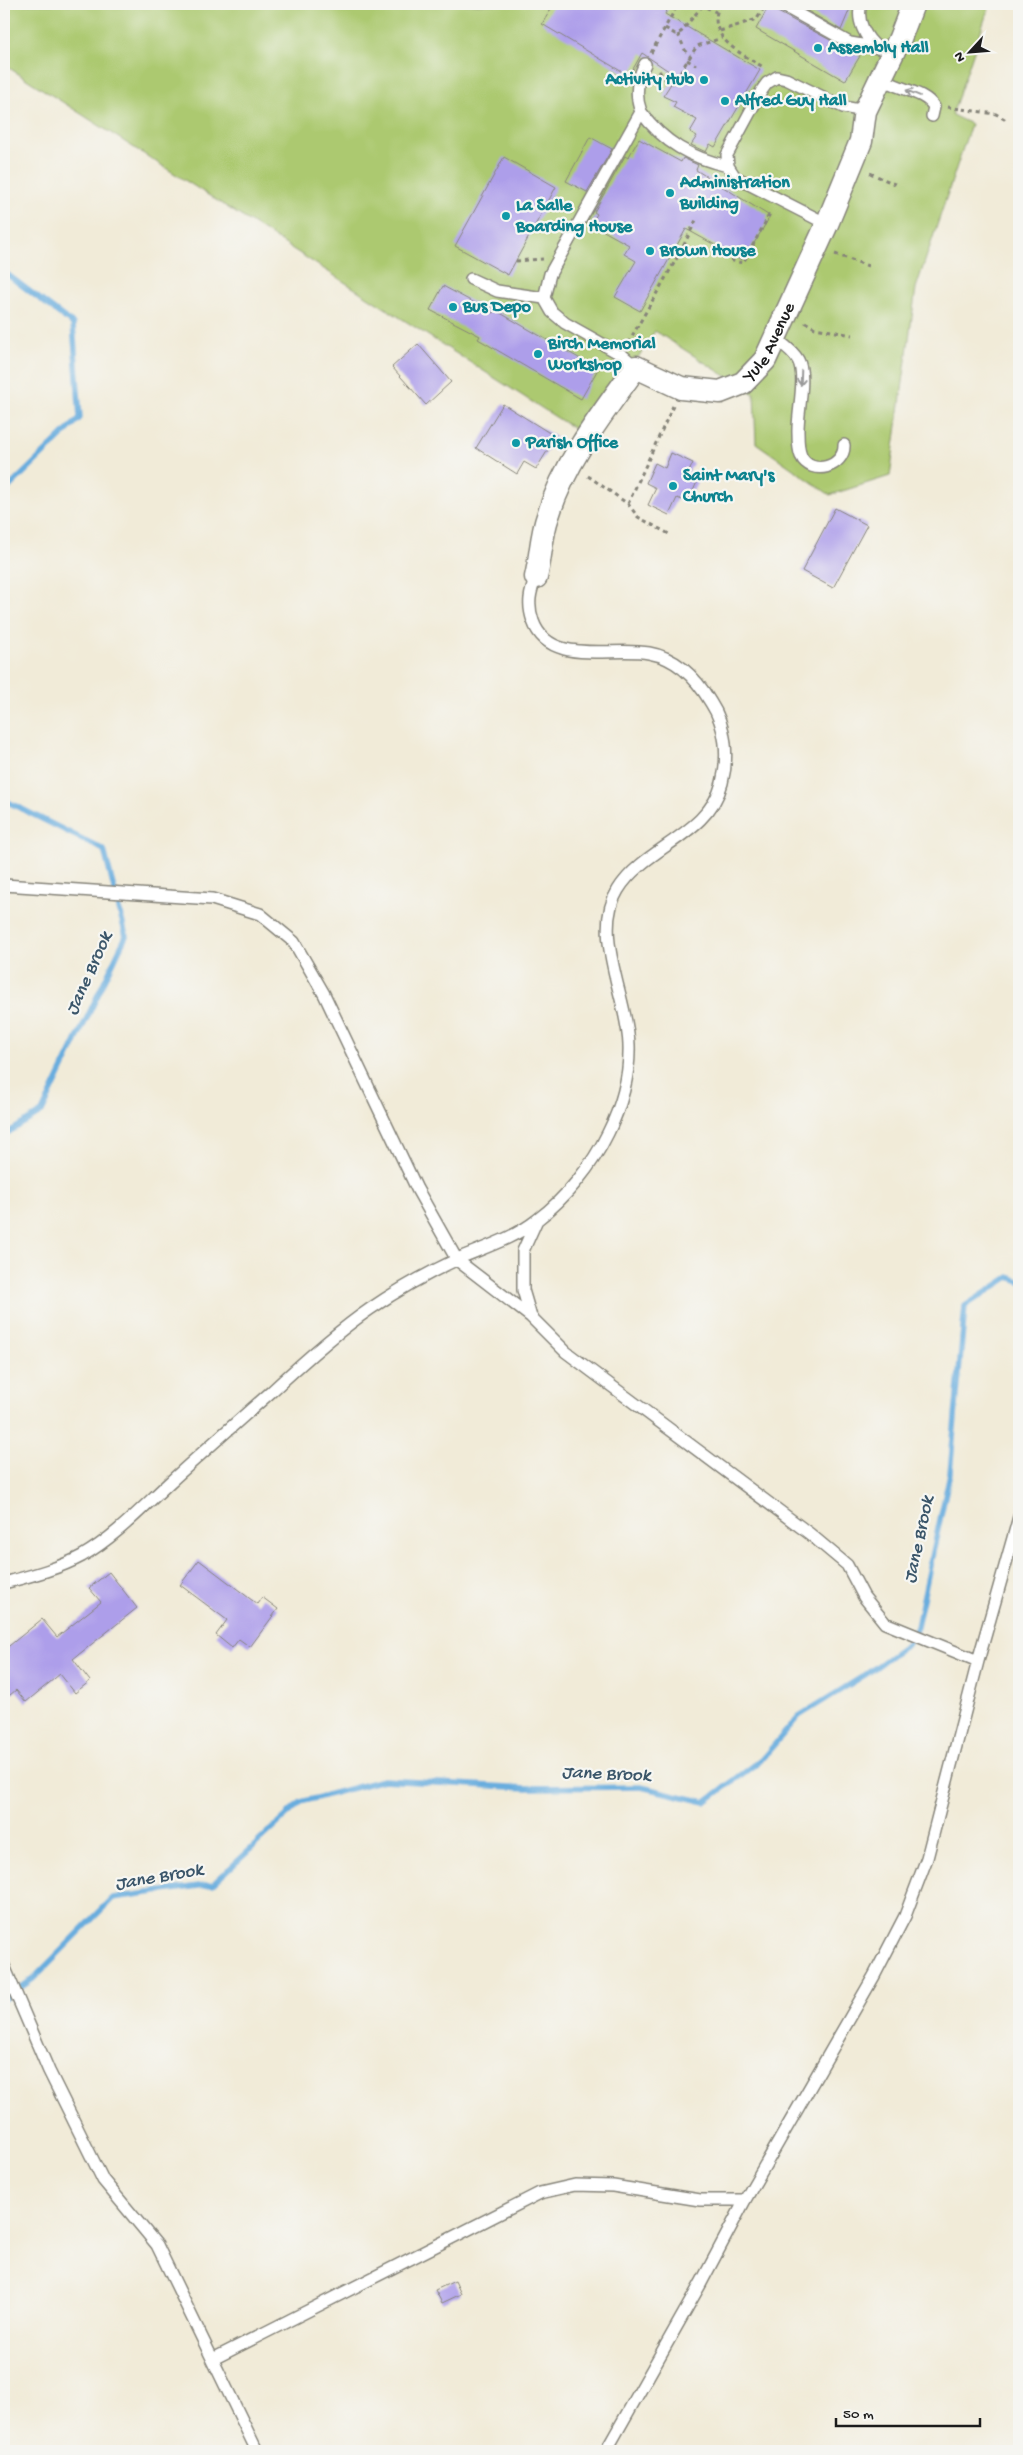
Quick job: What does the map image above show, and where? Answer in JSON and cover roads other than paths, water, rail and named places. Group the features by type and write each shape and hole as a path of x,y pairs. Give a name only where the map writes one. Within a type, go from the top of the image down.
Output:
{"street":[{"name":"Yule Avenue","path":"629,361 681,388 710,393 737,387 755,373 776,339 827,224 861,140 865,111 881,78 886,52 913,4"},
{"path":"536,577 547,518 571,464 595,425 629,361"}],"lane":[{"path":"780,4 850,43 886,52"},
{"path":"861,4 860,19 870,40 886,52"},
{"path":"645,64 641,72 638,92 641,112 660,135 682,150 705,161 728,166"},
{"path":"827,224 735,177 728,166 727,156 762,90 774,78 786,79 850,110 865,111"},
{"path":"881,78 887,83 925,98 933,112"},
{"path":"629,361 558,318 544,298 550,274 641,112"},
{"path":"471,279 497,291 544,298"},
{"path":"776,339 793,353 801,368 798,426 799,450 802,458 813,467 828,467 837,462 842,456 844,445"},
{"path":"4,1584 47,1571 83,1555 121,1528 300,1365 366,1311 409,1284 536,1222 578,1181 608,1134 623,1096 629,1047 624,1009 613,966 608,920 616,891 639,864 681,836 705,814 722,786 726,745 717,712 700,684 678,664 650,653 575,651 545,640 534,624 530,610 529,596 536,577"},
{"path":"4,886 212,899 260,914 294,942 324,994 417,1189 457,1260 531,1317 566,1352 818,1540 847,1565 864,1597 885,1623 978,1661"},
{"path":"531,1317 523,1290 523,1251 536,1222"},
{"path":"606,2451 702,2283 745,2200 874,1976 905,1916 927,1858 978,1661 1019,1517"},
{"path":"5,1970 49,2071 103,2180 158,2245 257,2451"},
{"path":"213,2359 540,2193 575,2185 613,2186 700,2200 745,2200"}],"waterway":[{"name":"Jane Brook","path":"4,272 73,324 80,418 4,492"},
{"name":"Jane Brook","path":"4,800 104,850 126,936 42,1112 4,1135"},
{"name":"Jane Brook","path":"4,1999 33,1979 113,1898 213,1884 301,1802 383,1780 527,1788 641,1787 705,1802 761,1760 799,1716 865,1675 908,1644 917,1627 950,1473 965,1306 1009,1277 1019,1281"}],"place":[{"name":"Assembly Hall","path":"818,48"},
{"name":"Activity Hub","path":"704,80"},
{"name":"Alfred Guy Hall","path":"725,101"},
{"name":"Administration Building","path":"670,193"},
{"name":"La Salle Boarding House","path":"506,216"},
{"name":"Brown House","path":"650,251"},
{"name":"Bus Depo","path":"453,307"},
{"name":"Birch Memorial Workshop","path":"538,354"},
{"name":"Parish Office","path":"516,443"},
{"name":"Saint Mary's Church","path":"673,486"}]}
